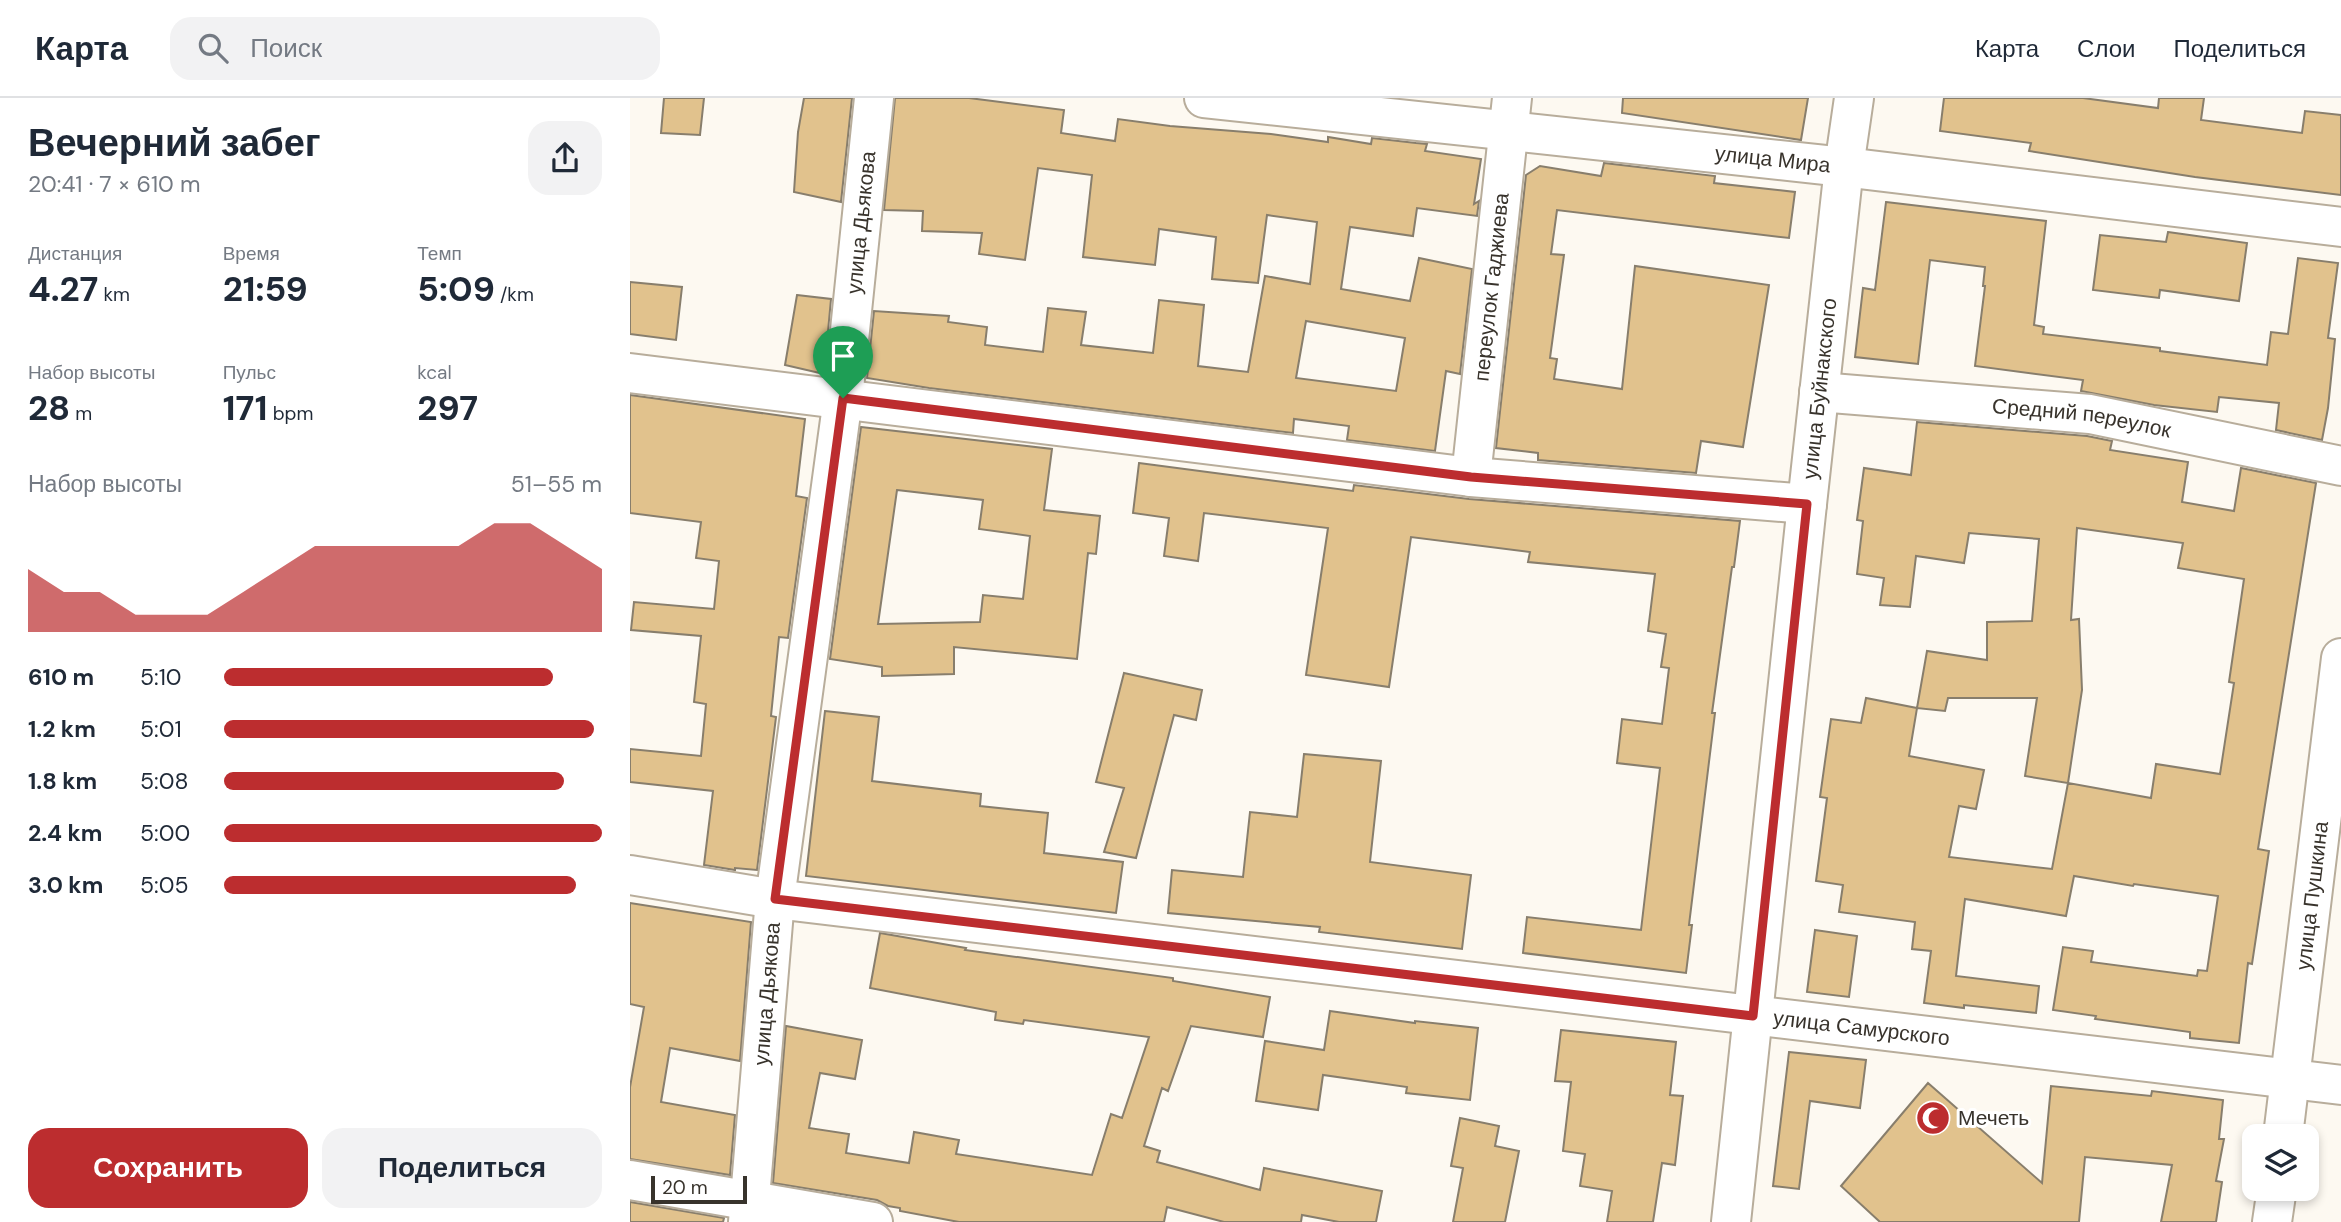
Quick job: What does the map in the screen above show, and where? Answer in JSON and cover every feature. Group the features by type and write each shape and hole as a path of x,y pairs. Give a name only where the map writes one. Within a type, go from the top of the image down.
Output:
{"street":[{"name":"улица Дьякова","path":"749,1212 775,899 843,398 874,98"},
{"name":"улица Мира","path":"1204,98 1510,114 1844,167 2341,227"},
{"name":"улица Буйнакского","path":"1731,1222 1819,391 1854,98"},
{"name":"переулок Гаджиева","path":"1471,477 1510,114"},
{"path":"630,373 1471,477 1807,504"},
{"name":"Средний переулок","path":"1819,391 2090,414 2341,466"},
{"name":"улица Пушкина","path":"2284,1124 2341,659"},
{"name":"улица Самурского","path":"630,876 775,899 2341,1085"},
{"path":"630,1180 749,1212 873,1222"},
{"path":"2273,1222 2275,1201"}],"building":[{"path":"664,98 704,98 700,135 661,133"},
{"path":"804,98 852,98 841,202 794,192 798,132"},
{"path":"895,98 969,98 1064,110 1061,133 1115,141 1118,119 1328,142 1328,137 1371,144 1372,138 1427,144 1425,151 1481,159 1474,204 1479,201 1477,216 1417,208 1413,236 1350,227 1341,289 1410,301 1419,258 1472,269 1460,374 1446,371 1435,451 1347,440 1349,426 1294,419 1293,433 867,378 874,311 949,316 948,322 987,327 985,345 1043,352 1048,308 1086,312 1081,345 1153,353 1159,300 1204,305 1198,366 1248,372 1265,276 1310,284 1317,222 1267,215 1258,283 1212,279 1216,237 1159,229 1155,265 1083,257 1092,175 1038,168 1025,260 979,254 982,233 922,231 923,211 884,210","holes":["1306,321 1405,338 1396,391 1296,378"]},
{"path":"1623,98 1808,98 1801,140 1622,113"},
{"path":"1944,98 2083,98 2158,108 2159,98 2204,98 2201,120 2302,133 2305,111 2341,115 2341,195 2195,177 2029,151 2031,143 1940,131"},
{"path":"1604,163 1715,176 1714,183 1795,192 1789,238 1557,210 1551,254 1564,255 1550,358 1557,359 1554,379 1622,389 1635,266 1769,285 1743,447 1701,441 1696,473 1538,460 1538,453 1496,448 1526,175 1540,166 1601,176"},
{"path":"1886,202 2046,221 2034,325 2044,327 2043,334 2160,348 2160,351 2267,365 2271,332 2288,334 2298,258 2338,263 2328,338 2335,339 2322,440 2276,430 2279,403 2219,397 2217,412 2154,405 2081,391 2083,380 1975,366 1985,267 1930,260 1918,364 1855,357 1863,288 1875,290"},
{"path":"2168,232 2247,243 2239,301 2160,290 2159,298 2093,290 2100,235 2166,242"},
{"path":"630,282 682,287 676,340 630,334"},
{"path":"797,295 831,299 824,374 785,365"},
{"path":"630,395 805,419 796,496 807,498 788,638 779,637 771,716 776,717 757,870 704,865 713,791 630,782 630,749 701,756 706,704 694,702 701,636 631,630 634,602 714,609 719,561 696,558 701,522 630,513"},
{"path":"1917,422 2087,436 2112,441 2110,450 2188,462 2182,502 2234,511 2241,468 2316,483 2258,849 2269,851 2252,964 2248,963 2239,1043 2190,1038 2190,1032 2095,1019 2096,1016 2053,1010 2063,947 2093,951 2091,962 2197,976 2198,970 2207,971 2218,896 2074,876 2066,916 1965,899 1956,976 2039,986 2036,1013 1924,1003 1931,951 1912,949 1915,922 1839,912 1843,885 1816,881 1827,798 1820,797 1831,719 1861,723 1866,698 1917,708 1927,651 1987,660 1987,622 2032,621 2039,539 1969,533 1964,563 1916,556 1910,607 1880,605 1884,578 1857,574 1863,521 1857,520 1864,468 1911,475","holes":["2077,528 2183,543 2178,568 2244,579 2229,682 2234,683 2220,774 2156,764 2151,798 2068,783 2082,690 2079,619 2071,620","1948,698 2037,698 2025,776 2068,783 2052,869 1949,857 1959,806 1976,809 1984,770 1909,756 1917,708 1945,711"]},
{"path":"861,427 1052,449 1044,510 1100,516 1096,554 1088,553 1077,659 954,647 954,674 882,676 882,667 830,659","holes":["897,490 983,500 979,529 1030,536 1023,599 983,595 980,622 878,624"]},
{"path":"1139,463 1353,491 1354,485 1469,499 1740,521 1712,713 1715,713 1689,925 1692,925 1686,973 1523,953 1527,917 1641,930 1660,768 1617,763 1622,719 1662,724 1669,668 1661,667 1666,634 1648,631 1655,574 1528,562 1530,552 1411,537 1389,687 1306,675 1328,528 1204,513 1198,561 1164,556 1169,518 1133,513"},
{"path":"1124,673 1202,690 1196,720 1174,715 1136,858 1104,852 1124,788 1096,782"},
{"path":"825,711 879,717 872,781 981,794 980,806 1048,813 1044,853 1123,862 1116,913 806,876"},
{"path":"1304,754 1381,761 1370,862 1471,875 1462,949 1319,932 1320,927 1168,913 1172,870 1243,877 1250,812 1297,817"},
{"path":"630,903 751,922 740,1061 670,1048 661,1102 735,1115 730,1175 630,1159 630,1087 644,1007 630,1004"},
{"path":"1815,930 1857,936 1849,997 1807,992"},
{"path":"880,933 966,948 965,950 1173,978 1173,981 1270,997 1263,1037 1191,1026 1168,1091 1162,1088 1144,1146 1160,1151 1157,1162 1260,1190 1264,1168 1382,1191 1376,1222 1339,1222 1302,1215 1301,1222 1224,1222 1167,1207 1164,1222 959,1222 900,1211 900,1208 877,1200 773,1183 786,1026 862,1040 855,1079 820,1073 809,1128 849,1134 846,1153 909,1163 914,1132 959,1140 956,1154 1092,1175 1111,1114 1122,1118 1149,1037 1024,1020 1023,1024 995,1020 996,1012 870,988"},
{"path":"1330,1011 1415,1023 1478,1028 1470,1100 1406,1093 1407,1087 1323,1075 1318,1110 1256,1101 1265,1041 1324,1050"},
{"path":"1561,1030 1676,1042 1670,1095 1683,1096 1675,1165 1662,1163 1653,1222 1607,1222 1612,1191 1580,1186 1585,1154 1563,1151 1571,1082 1555,1081"},
{"path":"1789,1052 1866,1060 1860,1108 1810,1101 1799,1189 1773,1186"},
{"path":"1928,1083 2042,1183 2051,1086 2151,1096 2152,1091 2223,1100 2219,1139 2224,1139 2216,1181 2222,1182 2216,1222 2161,1222 2172,1165 2085,1157 2079,1222 1880,1222 1841,1186"},
{"path":"1460,1118 1499,1126 1495,1146 1519,1151 1505,1222 1453,1222 1463,1168 1451,1166"},
{"path":"630,1202 724,1218 723,1222 630,1222"}],"place":[{"name":"Мечеть","path":"1933,1118"}],"route":[{"path":"843,398 1471,477 1807,504 1753,1016 775,899 843,398"}]}
